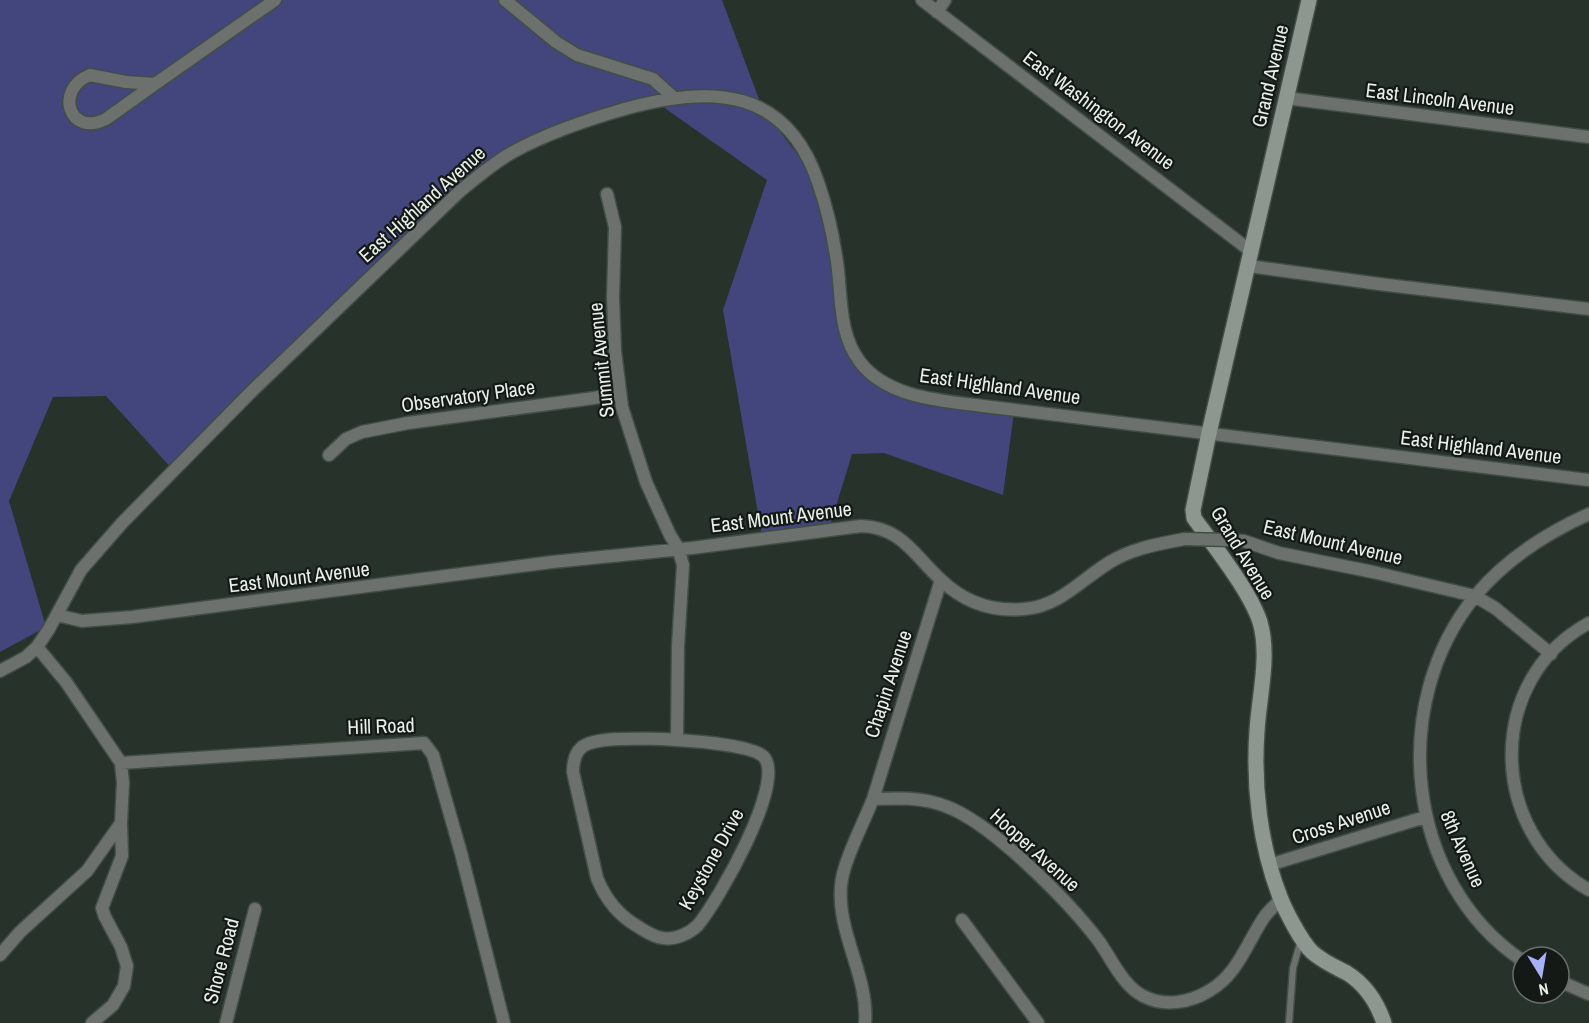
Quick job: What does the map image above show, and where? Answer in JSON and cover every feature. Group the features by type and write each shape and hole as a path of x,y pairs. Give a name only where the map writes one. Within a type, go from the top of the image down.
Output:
{"street":[{"path":"155,84 126,82 90,75 76,83 71,92 69,100 71,110 79,121 88,124 99,123 123,109 275,0"},
{"path":"505,0 556,42 577,55 653,79 674,98"},
{"name":"East Washington Avenue","path":"922,0 1251,259 1357,281 1589,309"},
{"path":"937,12 945,0"},
{"name":"Grand Avenue","path":"1309,0 1193,510 1194,518 1251,602 1262,633 1263,661 1257,733 1257,775 1261,820 1269,865 1281,899 1311,951 1364,986 1374,999 1384,1023"},
{"name":"East Highland Avenue","path":"0,671 26,657 38,647 81,570 122,524 251,392 466,186 513,152 543,138 591,118 674,98 716,95 749,103 774,116 795,137 808,157 818,180 831,223 838,263 843,319 851,346 861,363 885,382 902,390 928,398 990,407 1589,480"},
{"name":"East Lincoln Avenue","path":"1286,98 1589,137"},
{"name":"Summit Avenue","path":"608,194 615,227 613,298 615,351 622,407 646,482 678,548"},
{"name":"Observatory Place","path":"329,455 346,439 362,432 408,423 620,393"},
{"name":"8th Avenue","path":"1511,953 1485,929 1468,907 1449,876 1425,817 1420,781 1419,747 1422,714 1438,660 1448,639 1475,596 1518,555 1547,535 1589,514"},
{"name":"East Mount Avenue","path":"57,615 82,621 132,617 564,561 870,526 894,534 941,580 964,597 986,607 1034,608 1061,597 1111,561 1146,546 1184,539 1244,541 1279,553 1475,596 1495,608 1551,654"},
{"path":"677,740 678,646 684,565 678,548"},
{"name":"Chapin Avenue","path":"873,799 941,580"},
{"path":"1589,623 1567,638 1551,654 1532,681 1518,711 1511,755 1512,777 1521,809 1535,839 1564,873 1589,890"},
{"path":"38,647 66,682 121,763 122,856 102,908 125,958 124,986 113,1005 92,1023"},
{"name":"Keystone Drive","path":"609,740 677,740 752,750 761,754 769,766 769,780 760,811 732,870 703,918 697,926 681,936 662,939 652,936 632,923 603,894 574,784 573,764 580,748 588,743 609,740"},
{"name":"Hill Road","path":"121,763 424,743 433,755 461,853 504,1023"},
{"path":"865,1023 865,1000 845,932 840,888 844,872 873,799"},
{"name":"Hooper Avenue","path":"873,799 922,799 945,806 970,819 1015,854 1071,908 1098,940 1126,982 1143,996 1156,1001 1177,1003 1210,991 1238,962 1264,917 1281,899"},
{"name":"Cross Avenue","path":"1269,865 1425,817"},
{"path":"0,956 20,932 87,871 120,824"},
{"name":"Shore Road","path":"225,1023 255,909"},
{"path":"962,920 1038,1023"},
{"path":"1571,986 1589,994"}],"lane":[{"path":"1289,1023 1293,968 1302,936"}],"shaded area":[{"path":"0,0 722,0 763,110 817,179 859,359 910,397 1014,412 1003,495 884,453 852,454 830,526 762,536 723,310 767,180 649,97 494,165 174,471 106,396 53,397 9,501 46,627 0,652"}]}
